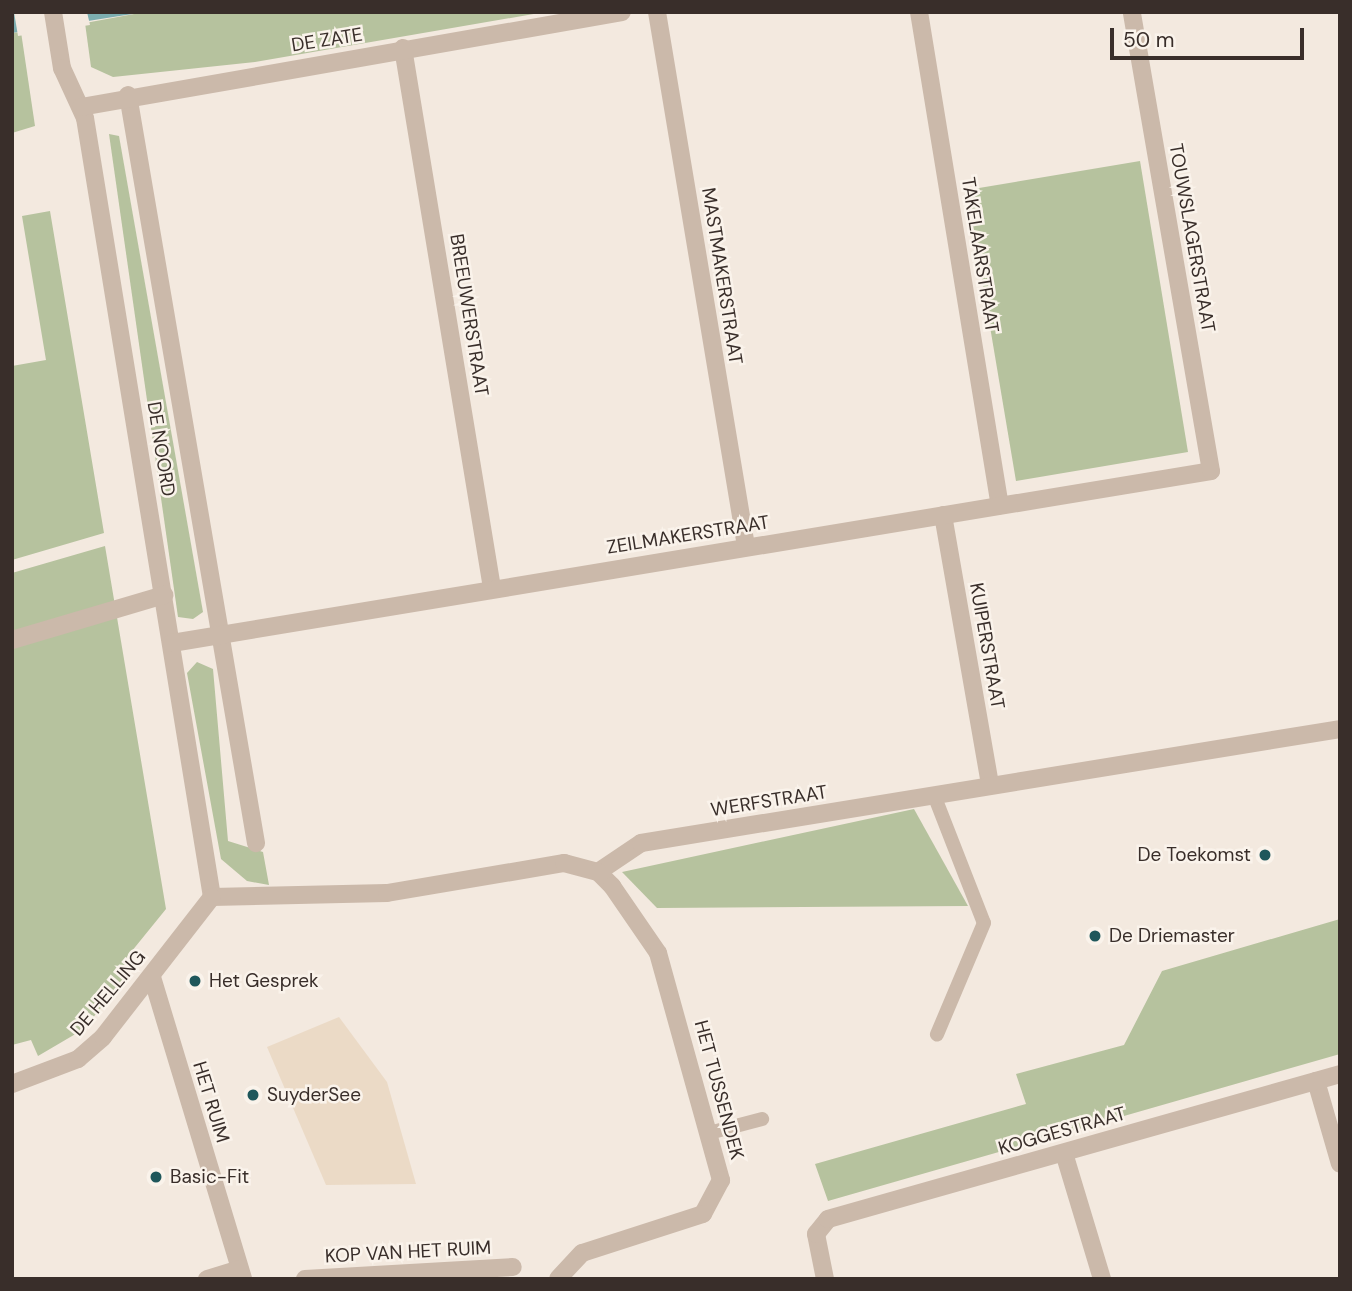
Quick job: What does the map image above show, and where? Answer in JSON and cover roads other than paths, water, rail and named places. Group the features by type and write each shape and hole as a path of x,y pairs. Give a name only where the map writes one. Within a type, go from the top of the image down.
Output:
{"street":[{"name":"DE NOORD","path":"52,12 62,68 81,107 164,594 212,897"},
{"name":"DE ZATE","path":"81,107 128,94 622,12"},
{"name":"MASTMAKERSTRAAT","path":"657,12 746,546"},
{"name":"TAKELAARSTRAAT","path":"919,12 1000,505"},
{"name":"TOUWSLAGERSTRAAT","path":"1132,12 1211,471"},
{"name":"BREEUWERSTRAAT","path":"403,48 492,588"},
{"name":"DE NOORD","path":"128,94 257,843"},
{"name":"ZEILMAKERSTRAAT","path":"172,643 1211,471"},
{"name":"KUIPERSTRAAT","path":"943,514 989,784"},
{"path":"12,640 164,594"},
{"name":"WERFSTRAAT","path":"598,872 641,843 989,784 1340,729"},
{"path":"212,897 387,893 564,863 598,872"},
{"name":"HET TUSSENDEK","path":"558,1279 582,1253 704,1214 721,1180 658,953 598,872"},
{"name":"DE HELLING","path":"12,1084 78,1059 152,977 212,897"},
{"name":"HET RUIM","path":"152,977 241,1274"},
{"name":"KOGGESTRAAT","path":"825,1279 815,1247 820,1225 828,1219 1340,1074"},
{"path":"1315,1081 1340,1164"},
{"path":"1064,1153 1102,1279"},
{"name":"KOP VAN HET RUIM","path":"305,1279 513,1266"},
{"path":"207,1279 241,1274"}],"lane":[{"path":"934,795 984,923 937,1034"},
{"path":"709,1133 762,1119"}],"water":[{"path":"12,12 145,12 12,33"}],"place":[{"name":"De Toekomst","path":"1265,855"},
{"name":"De Driemaster","path":"1095,936"},
{"name":"Het Gesprek","path":"195,981"},
{"name":"SuyderSee","path":"253,1095"},
{"name":"Basic-Fit","path":"156,1177"}]}
